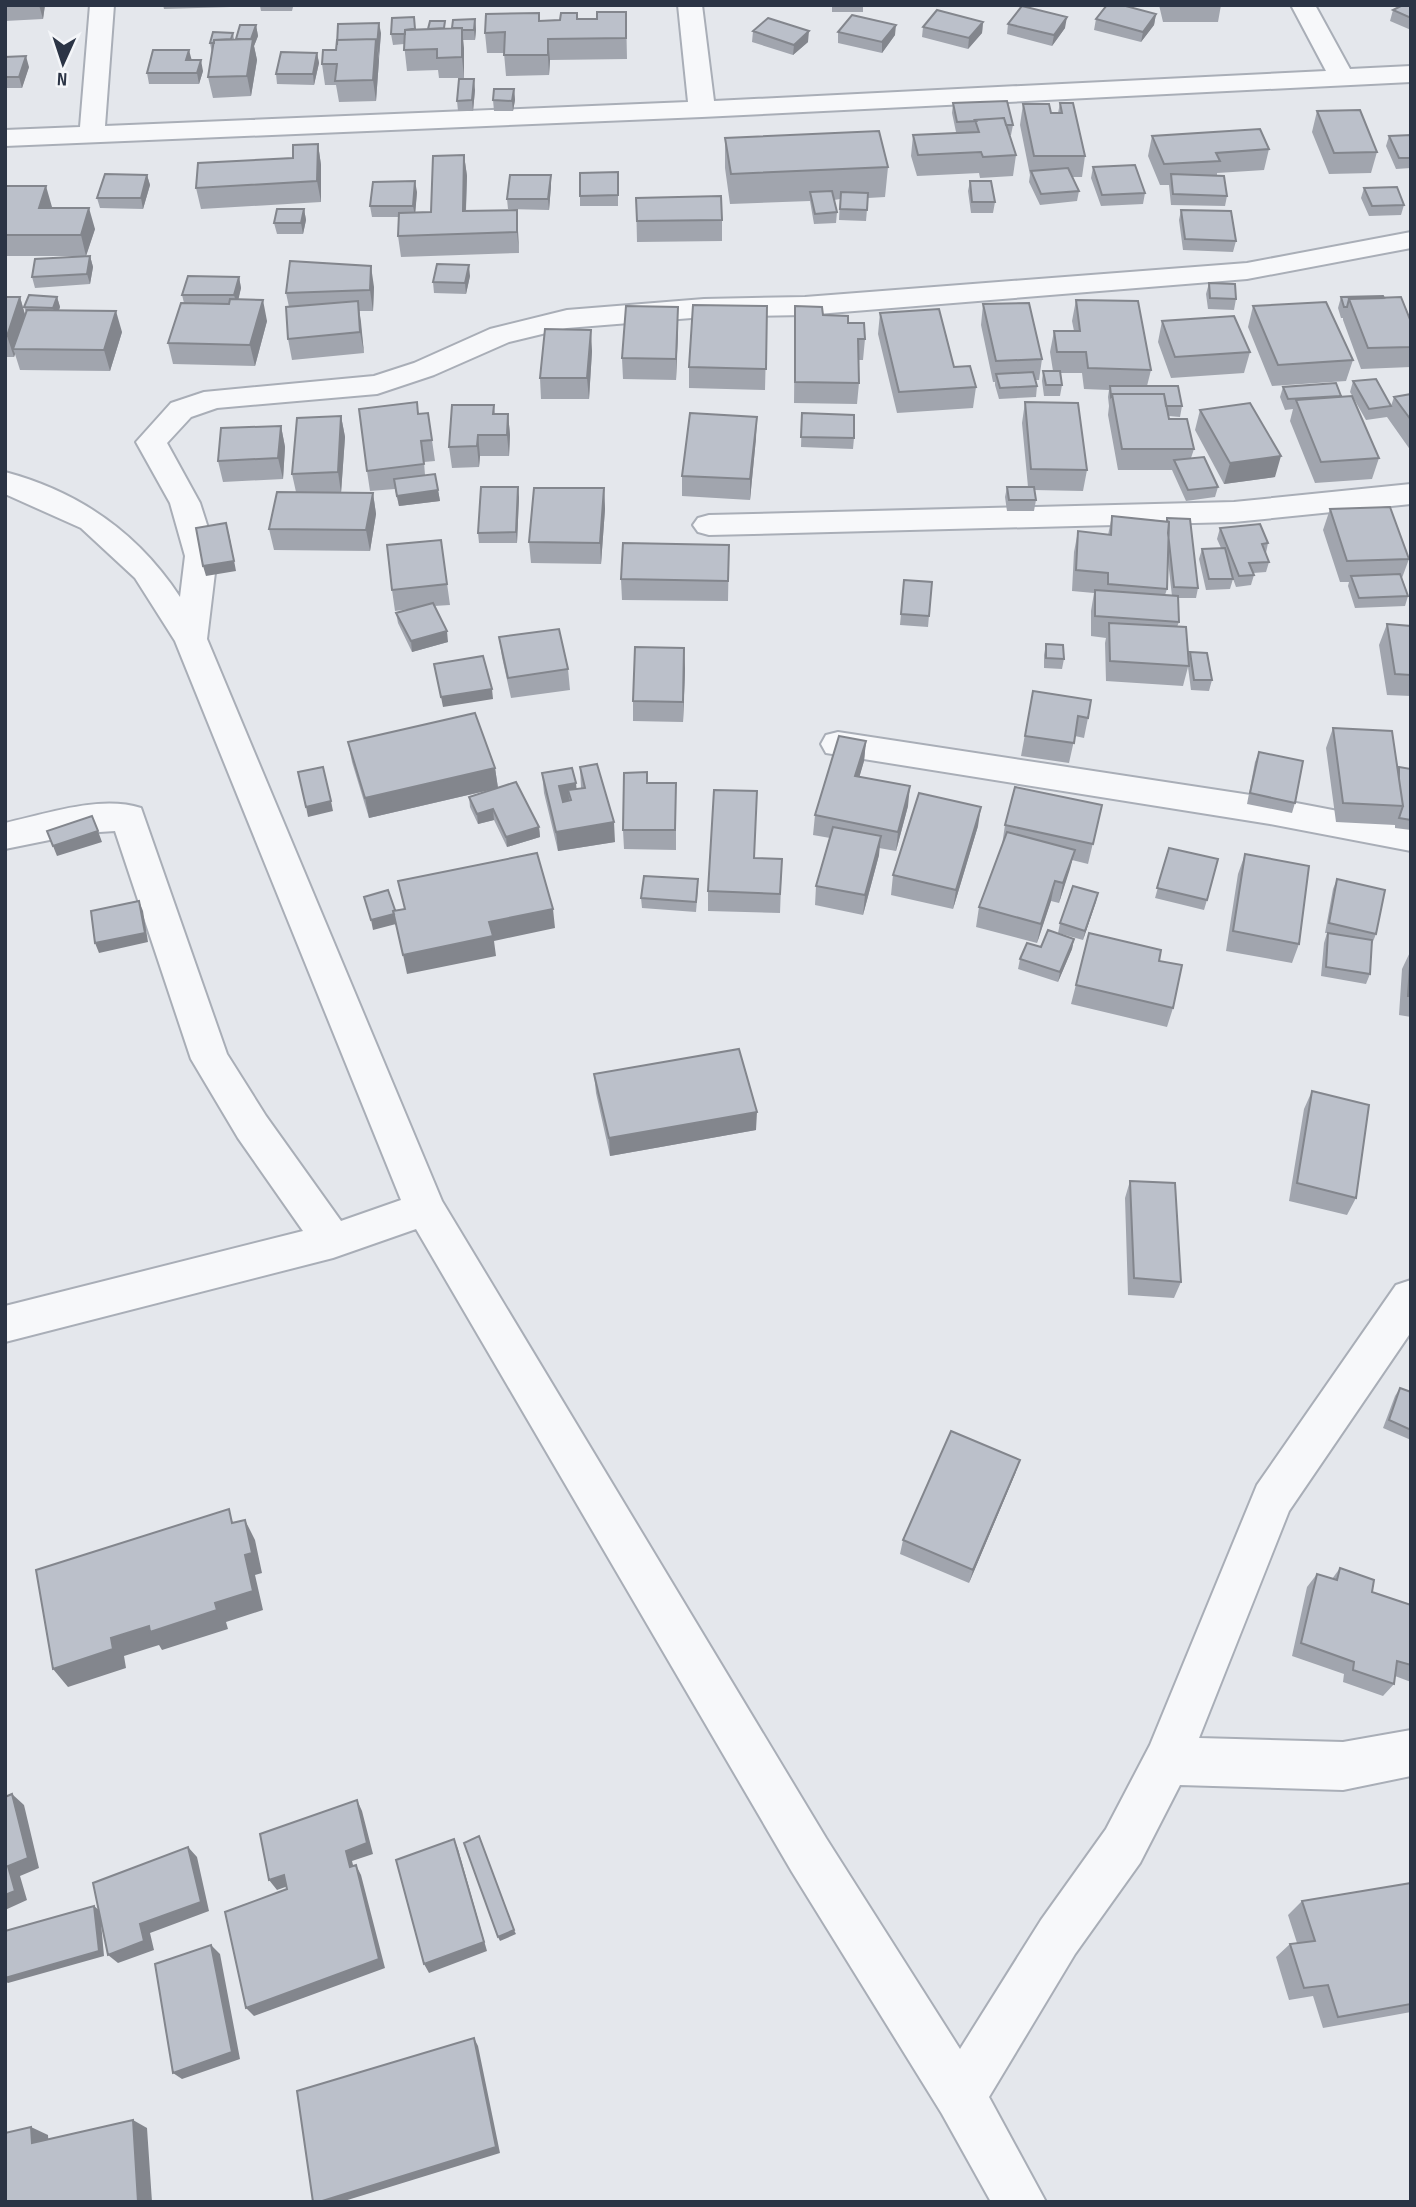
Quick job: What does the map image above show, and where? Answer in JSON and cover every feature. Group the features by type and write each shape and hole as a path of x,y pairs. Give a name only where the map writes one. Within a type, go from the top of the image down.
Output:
{"street":[{"path":"92,134 102,5"},
{"path":"690,5 702,109"},
{"path":"1303,5 1342,77"},
{"path":"5,138 702,109 1411,74"},
{"path":"191,639 201,556 185,503 151,442 181,410 214,399 377,385 424,369 500,335 567,319 704,308 805,306 1247,271 1411,240"},
{"path":"5,482 92,521 146,570 191,639 425,1209 809,1855 960,2096 1020,2202"},
{"path":"709,526 1234,512 1411,494"},
{"path":"838,744 1270,811 1411,838"},
{"path":"5,836 73,822 129,817 140,859 210,1059 252,1127 333,1241"},
{"path":"5,1324 333,1241 425,1209"},
{"path":"960,2096 1058,1937 1123,1846 1167,1761 1272,1500 1411,1298"},
{"path":"1167,1761 1343,1766 1411,1753"}],"building":[{"path":"1107,5 1122,5 1156,14 1143,32 1096,19"},
{"path":"1403,5 1411,5 1411,18 1393,10"},
{"path":"1022,6 1067,17 1054,35 1008,24"},
{"path":"937,10 983,22 969,38 923,27"},
{"path":"597,12 626,12 626,38 548,39 548,55 504,55 505,32 485,33 486,14 539,13 539,21 560,20 561,13 577,13 577,19 597,19"},
{"path":"852,15 896,25 882,42 838,32"},
{"path":"414,17 415,29 405,30 405,34 391,34 392,18"},
{"path":"768,18 809,31 794,45 753,31"},
{"path":"475,19 474,30 452,28 453,20"},
{"path":"430,21 445,21 444,28 428,29"},
{"path":"379,23 377,46 376,39 337,40 338,24"},
{"path":"240,25 256,25 251,39 236,39"},
{"path":"462,28 462,57 437,58 437,49 404,50 405,30"},
{"path":"213,32 233,33 231,39 214,40 214,43 210,43"},
{"path":"253,39 247,76 208,77 214,40"},
{"path":"376,39 373,80 335,81 337,64 322,64 323,50 336,50 337,40"},
{"path":"153,50 189,50 186,60 201,60 197,73 147,73"},
{"path":"281,52 317,53 313,74 276,74"},
{"path":"26,56 19,77 5,77 5,57"},
{"path":"459,79 474,79 472,100 457,101"},
{"path":"494,89 514,89 512,101 493,100"},
{"path":"1007,101 1013,125 1006,125 1004,118 957,122 953,103"},
{"path":"1060,103 1073,103 1085,156 1034,156 1023,104 1049,104 1051,113 1062,113"},
{"path":"1360,110 1377,152 1334,153 1317,111"},
{"path":"1004,118 1016,155 983,157 981,152 918,155 913,135 979,132 975,120"},
{"path":"1260,129 1269,149 1216,153 1220,161 1164,164 1152,136"},
{"path":"879,131 888,167 731,174 725,138"},
{"path":"1411,135 1411,158 1399,158 1389,136"},
{"path":"318,144 317,181 196,188 198,163 293,158 293,145"},
{"path":"464,155 463,211 517,210 517,232 398,236 399,213 431,212 433,156"},
{"path":"1135,165 1145,193 1102,195 1093,167"},
{"path":"1068,168 1079,191 1041,194 1031,171"},
{"path":"618,172 618,195 580,196 580,173"},
{"path":"105,174 147,175 141,198 97,198"},
{"path":"1171,174 1224,176 1227,196 1173,194"},
{"path":"510,175 551,175 548,199 507,199"},
{"path":"415,181 413,206 370,206 373,182"},
{"path":"970,181 991,181 995,202 972,202"},
{"path":"5,186 46,186 39,208 89,208 81,235 5,235"},
{"path":"1397,187 1404,205 1372,206 1364,188"},
{"path":"832,191 837,212 815,214 810,192"},
{"path":"841,192 868,193 867,210 840,209"},
{"path":"721,196 722,220 637,221 636,198"},
{"path":"277,209 304,209 301,223 274,223"},
{"path":"1181,210 1231,211 1236,241 1185,239"},
{"path":"90,256 87,274 32,277 35,259"},
{"path":"290,261 371,266 370,290 286,293"},
{"path":"437,264 469,265 465,283 433,282"},
{"path":"188,276 239,277 234,295 182,295"},
{"path":"1209,283 1235,284 1236,299 1210,298"},
{"path":"29,295 57,297 53,308 24,307"},
{"path":"5,297 20,297 7,336 5,336"},
{"path":"1341,297 1384,298 1349,299 1347,307 1344,307"},
{"path":"1401,297 1411,322 1411,347 1368,348 1349,299"},
{"path":"230,299 263,300 250,345 168,343 181,303 229,304"},
{"path":"1076,300 1138,301 1151,370 1088,368 1086,352 1057,352 1054,331 1080,331"},
{"path":"358,301 360,332 288,339 286,307"},
{"path":"1326,302 1353,360 1278,365 1253,306"},
{"path":"1029,303 1042,359 996,361 983,304"},
{"path":"693,305 767,306 766,369 689,367"},
{"path":"626,306 678,307 676,359 622,358"},
{"path":"795,306 822,307 823,315 848,316 848,323 864,323 865,339 858,339 859,383 795,382"},
{"path":"939,309 954,367 970,366 976,387 899,392 880,313"},
{"path":"27,310 116,311 104,350 13,349"},
{"path":"1234,316 1250,352 1175,357 1162,321"},
{"path":"545,329 591,330 587,378 540,378"},
{"path":"1043,371 1060,371 1062,385 1046,385"},
{"path":"1033,372 1037,386 1000,388 996,374"},
{"path":"1376,379 1391,406 1369,409 1353,381"},
{"path":"1336,383 1341,396 1288,399 1283,387"},
{"path":"1110,386 1178,386 1182,406 1166,406 1164,394 1111,396"},
{"path":"1112,394 1164,394 1169,419 1187,419 1194,449 1122,449"},
{"path":"1411,394 1411,420 1394,397"},
{"path":"1352,396 1379,458 1321,462 1296,400"},
{"path":"417,402 418,414 428,413 432,440 421,441 424,464 367,471 359,409"},
{"path":"1025,402 1078,403 1087,470 1031,469"},
{"path":"1250,403 1281,456 1230,463 1200,410"},
{"path":"452,405 494,405 493,414 508,414 507,435 478,435 477,446 449,447"},
{"path":"690,413 757,417 750,479 682,476"},
{"path":"802,413 854,415 854,438 801,437"},
{"path":"341,416 338,472 292,474 297,418"},
{"path":"281,426 278,458 218,461 221,428"},
{"path":"1204,457 1218,487 1188,490 1174,460"},
{"path":"435,474 438,490 397,496 394,479"},
{"path":"481,487 518,487 516,532 478,533"},
{"path":"1007,487 1034,487 1036,500 1009,500"},
{"path":"534,488 604,488 600,543 529,542"},
{"path":"277,492 373,493 366,530 269,529"},
{"path":"1390,507 1409,559 1347,561 1330,509"},
{"path":"1112,516 1169,522 1167,589 1108,584 1108,573 1076,570 1078,531 1111,535"},
{"path":"1167,518 1190,519 1198,588 1174,587"},
{"path":"226,523 234,561 203,566 196,528"},
{"path":"1260,524 1268,543 1262,544 1269,562 1249,563 1254,575 1239,576 1220,528"},
{"path":"441,540 447,584 392,590 387,545"},
{"path":"623,543 729,545 728,581 621,579"},
{"path":"1225,548 1233,579 1209,579 1202,549"},
{"path":"1400,574 1408,596 1359,598 1351,576"},
{"path":"904,580 932,582 929,616 901,614"},
{"path":"1095,590 1178,596 1179,622 1095,616"},
{"path":"433,603 447,631 411,641 396,613"},
{"path":"1109,623 1186,627 1189,666 1110,661"},
{"path":"1387,624 1411,626 1411,675 1395,674"},
{"path":"559,629 568,669 508,678 499,637"},
{"path":"1046,644 1063,645 1064,659 1046,658"},
{"path":"635,647 684,648 683,702 633,701"},
{"path":"1190,652 1207,653 1212,680 1194,680"},
{"path":"483,656 492,689 441,697 434,664"},
{"path":"1033,691 1091,700 1088,718 1078,716 1074,743 1025,736"},
{"path":"475,713 495,768 365,798 348,742"},
{"path":"1333,728 1392,731 1403,806 1343,803"},
{"path":"839,736 866,741 855,776 910,786 898,832 815,815"},
{"path":"1259,752 1303,761 1295,803 1250,793"},
{"path":"597,764 614,822 556,832 542,773 572,768 576,783 559,786 563,802 571,800 568,790 585,788 580,767"},
{"path":"323,767 331,801 306,807 298,772"},
{"path":"1399,767 1411,769 1411,820 1399,818 1403,806"},
{"path":"647,772 647,783 676,783 675,830 623,830 624,773"},
{"path":"516,782 539,827 506,837 493,809 477,814 469,797"},
{"path":"1015,787 1102,805 1093,844 1005,825"},
{"path":"714,790 757,791 754,858 782,859 780,894 708,891"},
{"path":"919,793 981,807 956,890 893,875"},
{"path":"92,816 98,831 53,846 47,831"},
{"path":"833,827 881,836 865,895 816,886"},
{"path":"1007,832 1075,850 1063,883 1055,881 1041,924 979,907"},
{"path":"1169,848 1218,859 1207,900 1157,888"},
{"path":"537,853 553,909 489,922 493,936 403,955 393,911 405,909 398,881"},
{"path":"1245,854 1309,866 1299,944 1233,931"},
{"path":"644,876 698,879 696,902 641,898"},
{"path":"1337,879 1385,890 1376,934 1329,923"},
{"path":"1073,886 1098,893 1085,931 1060,923"},
{"path":"388,890 394,914 371,920 364,897"},
{"path":"139,901 145,933 95,943 91,911"},
{"path":"1048,930 1074,939 1060,972 1020,959 1027,943 1041,947"},
{"path":"1089,933 1161,950 1159,961 1182,965 1173,1008 1076,985"},
{"path":"1328,933 1372,940 1370,974 1326,967"},
{"path":"1411,951 1411,996 1408,996"},
{"path":"739,1049 757,1112 609,1138 594,1074"},
{"path":"1312,1091 1369,1105 1356,1198 1297,1183"},
{"path":"1130,1181 1175,1183 1181,1282 1134,1278"},
{"path":"1400,1388 1411,1392 1411,1430 1389,1420"},
{"path":"951,1431 1020,1460 973,1570 903,1540"},
{"path":"229,1509 232,1523 245,1520 252,1553 245,1555 253,1591 215,1603 217,1610 150,1632 149,1626 111,1638 113,1649 53,1669 36,1570"},
{"path":"1340,1568 1374,1580 1372,1592 1411,1605 1411,1665 1397,1661 1394,1684 1353,1670 1354,1662 1301,1643 1317,1574 1337,1580"},
{"path":"12,1794 28,1858 8,1866 15,1891 5,1895 5,1797"},
{"path":"357,1800 367,1843 346,1851 350,1867 356,1865 379,1959 246,2008 225,1912 287,1889 284,1875 269,1880 260,1834"},
{"path":"479,1836 514,1930 498,1937 464,1843"},
{"path":"454,1839 484,1942 424,1964 396,1860"},
{"path":"188,1847 201,1902 140,1924 144,1941 108,1955 93,1883"},
{"path":"1411,1883 1411,2004 1338,2017 1328,1985 1304,1988 1290,1944 1315,1941 1302,1901"},
{"path":"94,1906 99,1951 5,1978 5,1931"},
{"path":"211,1945 232,2052 173,2073 155,1964"},
{"path":"474,2038 496,2147 313,2202 297,2091"},
{"path":"133,2120 138,2202 5,2202 5,2133 31,2127 32,2143"}]}
